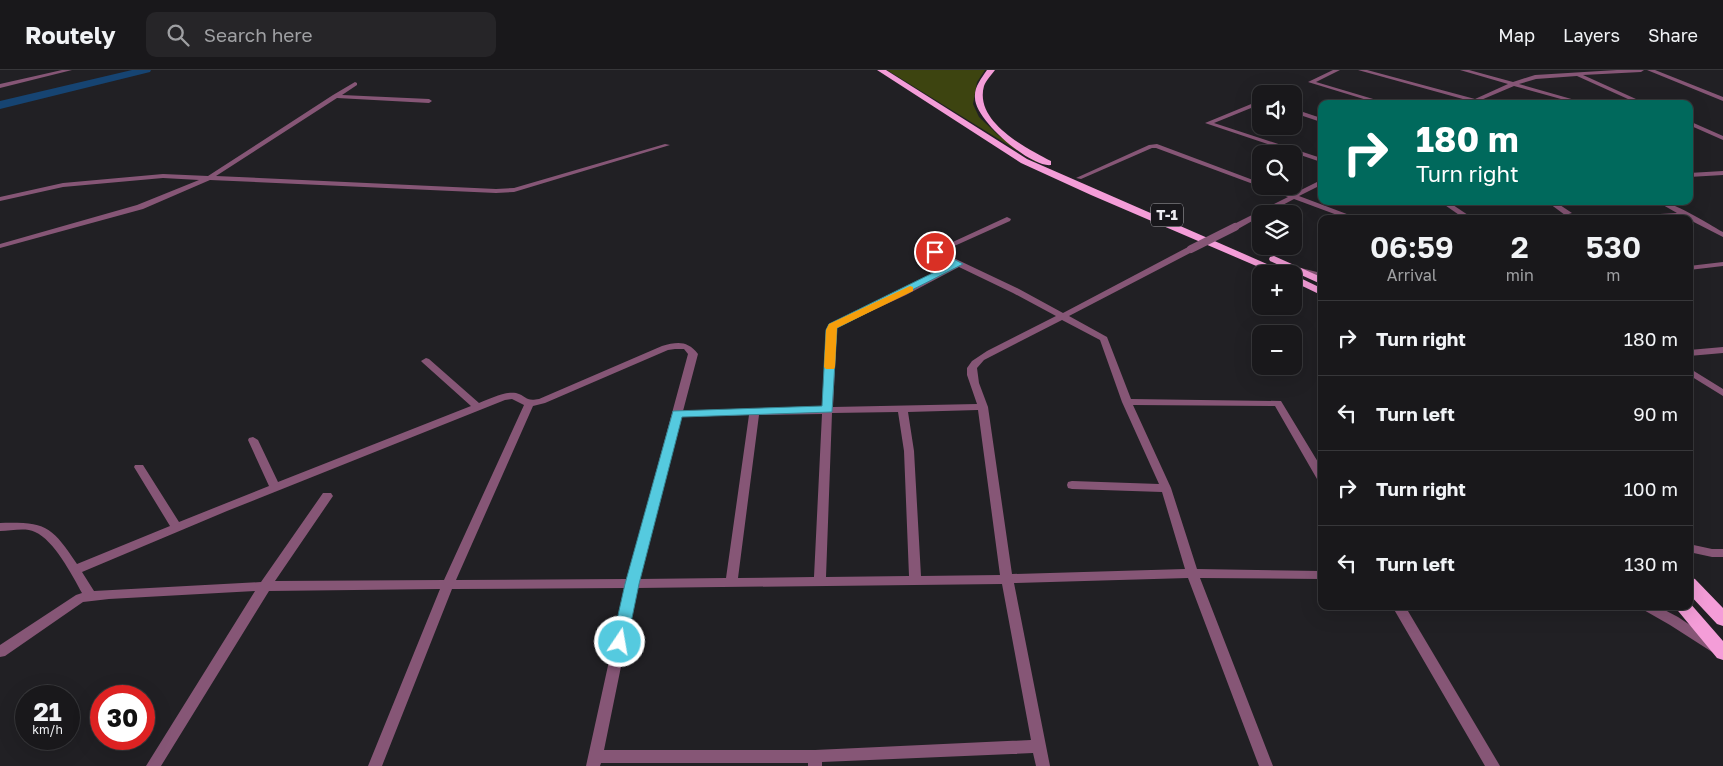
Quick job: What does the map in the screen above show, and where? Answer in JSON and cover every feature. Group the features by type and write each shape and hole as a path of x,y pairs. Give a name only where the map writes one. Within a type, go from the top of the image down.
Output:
{"highway":[{"name":"T-1","path":"881,70 1024,161 1094,193 1264,265"},
{"name":"T-1","path":"991,70 982,82 978,92 981,113 987,122 1040,160 1278,265"},
{"name":"T-1","path":"1302,275 1318,280"},
{"name":"T-1","path":"1302,278 1318,290"},
{"path":"1693,587 1723,619"},
{"path":"1685,610 1723,653"}],"street":[{"path":"1,86 70,70"},
{"path":"1337,70 1311,82 1374,100"},
{"path":"1362,70 1475,100 1535,77 1641,70"},
{"path":"1463,70 1573,100"},
{"path":"1650,70 1723,99"},
{"path":"1577,74 1635,100"},
{"path":"0,246 140,207 209,178 354,84"},
{"path":"335,96 429,101"},
{"path":"1252,106 1208,123 1318,159"},
{"path":"1302,114 1318,119"},
{"path":"1693,125 1723,138"},
{"path":"0,199 63,185 121,178 163,176 496,191 514,190 667,145"},
{"path":"1079,178 1151,146 1158,146 1252,182"},
{"path":"1693,170 1701,174"},
{"path":"1693,175 1723,173"},
{"path":"1043,766 1007,579 983,407 974,382 971,367 973,362 1318,183"},
{"path":"1292,196 1345,215"},
{"path":"1448,205 1464,215"},
{"path":"1556,205 1568,212"},
{"path":"1667,205 1686,215"},
{"path":"1007,219 935,252 1104,339 1127,402 1166,488 1192,573 1266,766"},
{"path":"1693,219 1723,235"},
{"path":"820,582 831,330 833,326 958,264"},
{"path":"1693,268 1723,264"},
{"path":"1302,274 1318,276"},
{"path":"76,570 275,487 478,407 510,396 518,397 528,404 542,402 665,348 680,346 690,348 693,354 632,584 594,762 815,761 1040,746"},
{"path":"1693,353 1723,350"},
{"path":"426,360 478,407"},
{"path":"1693,373 1723,393"},
{"path":"1127,402 1278,403 1318,471"},
{"path":"374,766 448,585 528,404"},
{"path":"677,414 983,407"},
{"path":"903,409 909,451 915,579"},
{"path":"732,583 754,413"},
{"path":"253,440 275,487"},
{"path":"139,467 177,528"},
{"path":"1072,485 1166,488"},
{"path":"153,766 265,586 327,496"},
{"path":"0,527 33,527 42,530 76,570 91,597"},
{"path":"1693,549 1712,553 1723,552"},
{"path":"0,652 80,598 109,594 265,586 820,582 1007,579 1192,573 1318,574"},
{"path":"1400,610 1493,766"},
{"path":"1653,610 1723,653"}],"green space":[{"path":"887,70 985,70 977,82 973,104 979,117 998,135 1038,162 1036,162"}],"waterway":[{"path":"0,105 146,70"}],"slow traffic":[{"path":"830,367 831,330 833,326 910,289"}],"route":[{"path":"620,642 632,584 677,414 828,410 831,330 833,326 903,293 958,264 935,252"}]}
